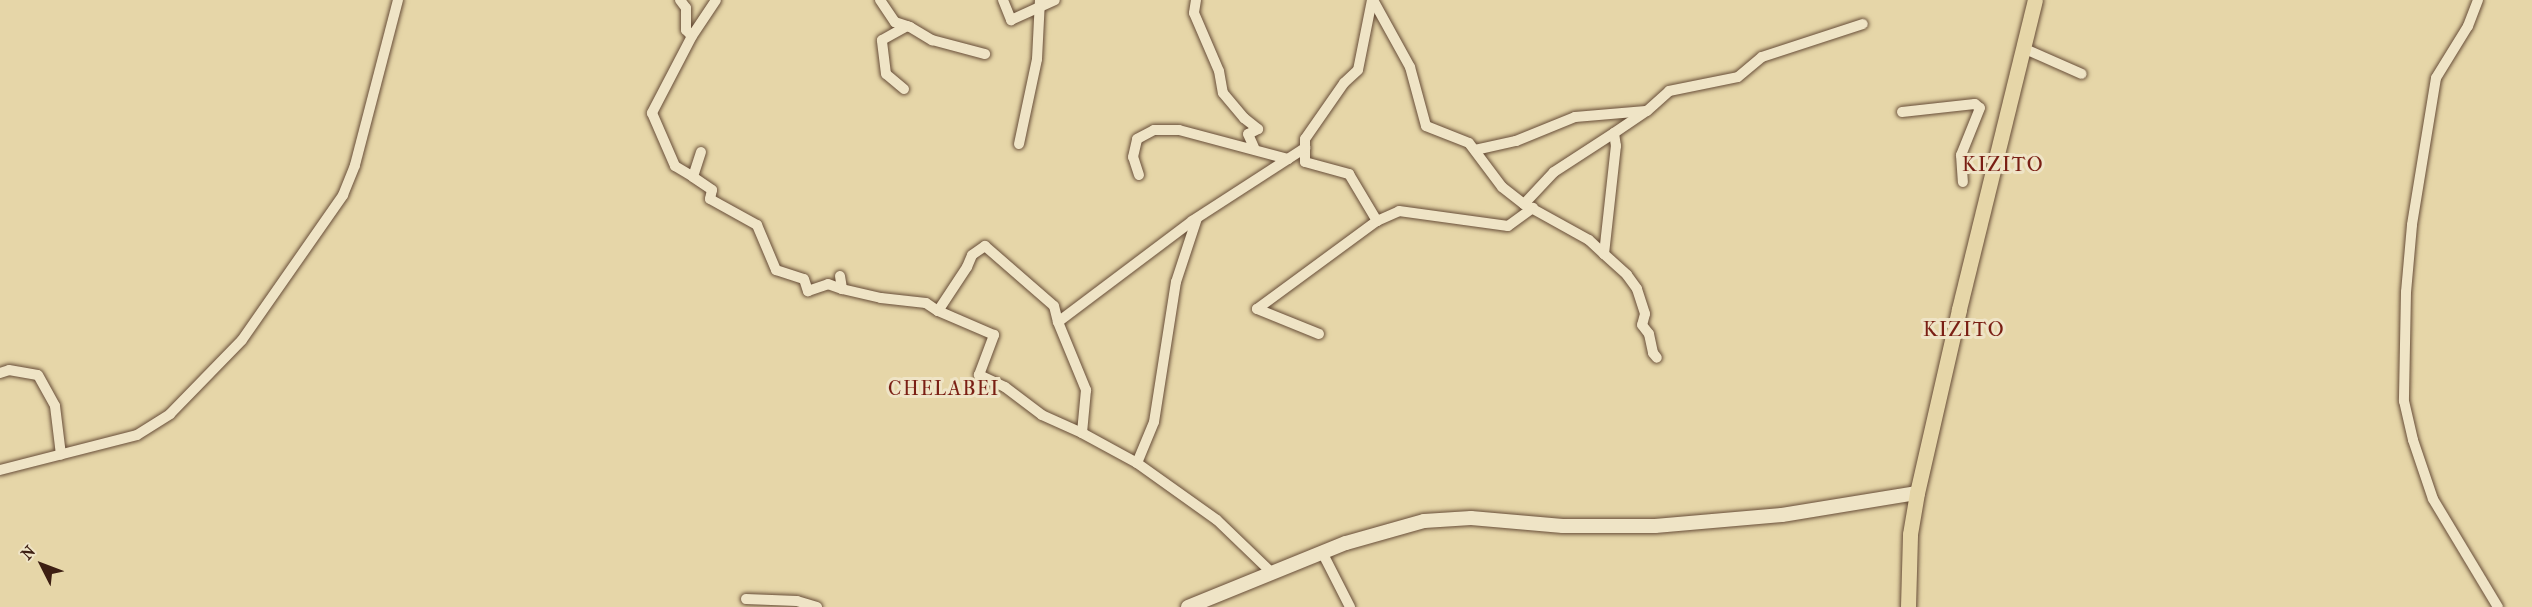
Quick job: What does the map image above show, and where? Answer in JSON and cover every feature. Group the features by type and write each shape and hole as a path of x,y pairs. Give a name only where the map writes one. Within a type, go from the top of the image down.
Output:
{"main road":[{"path":"1908,607 1910,534 1917,493 1959,309 2035,0"}],"street":[{"path":"0,470 137,435 170,414 242,340 343,195 355,165 398,0"},
{"path":"680,0 686,8 686,30 693,36"},
{"path":"716,0 693,36 652,114 675,166 712,190 710,198 757,225 776,270 804,279 808,291 828,284 880,298 926,303 938,311 994,334 979,375 1005,387 1042,415 1082,433 1137,463 1217,520 1271,572"},
{"path":"880,0 895,22 932,40 984,54"},
{"path":"1003,0 1011,20 1039,4 1055,0"},
{"path":"1196,0 1194,14 1219,71 1223,93 1244,118 1258,129 1248,134 1255,150"},
{"path":"1373,0 1358,70 1344,83 1305,140 1305,162 1349,174 1377,221"},
{"path":"1373,0 1410,67 1426,126 1469,143 1502,187 1528,206 1589,240 1627,275 1637,289 1645,314 1642,325 1649,334 1653,353 1657,358"},
{"path":"2478,0 2468,26 2436,78 2412,225 2406,292 2404,401 2413,440 2433,499 2498,607"},
{"path":"1019,144 1037,59 1039,4"},
{"path":"1319,334 1257,309 1377,221 1399,211 1508,226 1528,206 1554,172 1647,111 1669,91 1738,77 1762,57 1863,24"},
{"path":"904,89 886,74 882,40 907,26"},
{"path":"2023,48 2082,74"},
{"path":"1902,112 1975,104 1980,108 1961,155 1964,182"},
{"path":"1475,150 1516,141 1575,117 1647,111"},
{"path":"1139,175 1133,157 1137,140 1154,130 1179,130 1288,159"},
{"path":"1604,254 1616,146 1614,133"},
{"path":"1058,322 1197,218 1305,147"},
{"path":"693,177 701,152"},
{"path":"1137,463 1154,423 1176,282 1197,218"},
{"path":"938,311 967,267 972,255 985,246 1054,306 1058,322 1086,390 1082,433"},
{"path":"840,276 842,289"},
{"path":"0,373 9,370 38,375 55,406 61,455"},
{"path":"1188,607 1323,552 1405,525 1434,520 1471,519 1563,526 1655,526 1782,515 1917,493"},
{"path":"1323,552 1350,607"},
{"path":"746,599 796,601 817,607"}],"district":[{"name":"KIZITO","path":"2003,164"},
{"name":"KIZITO","path":"1964,329"},
{"name":"CHELABEI","path":"944,388"}]}
